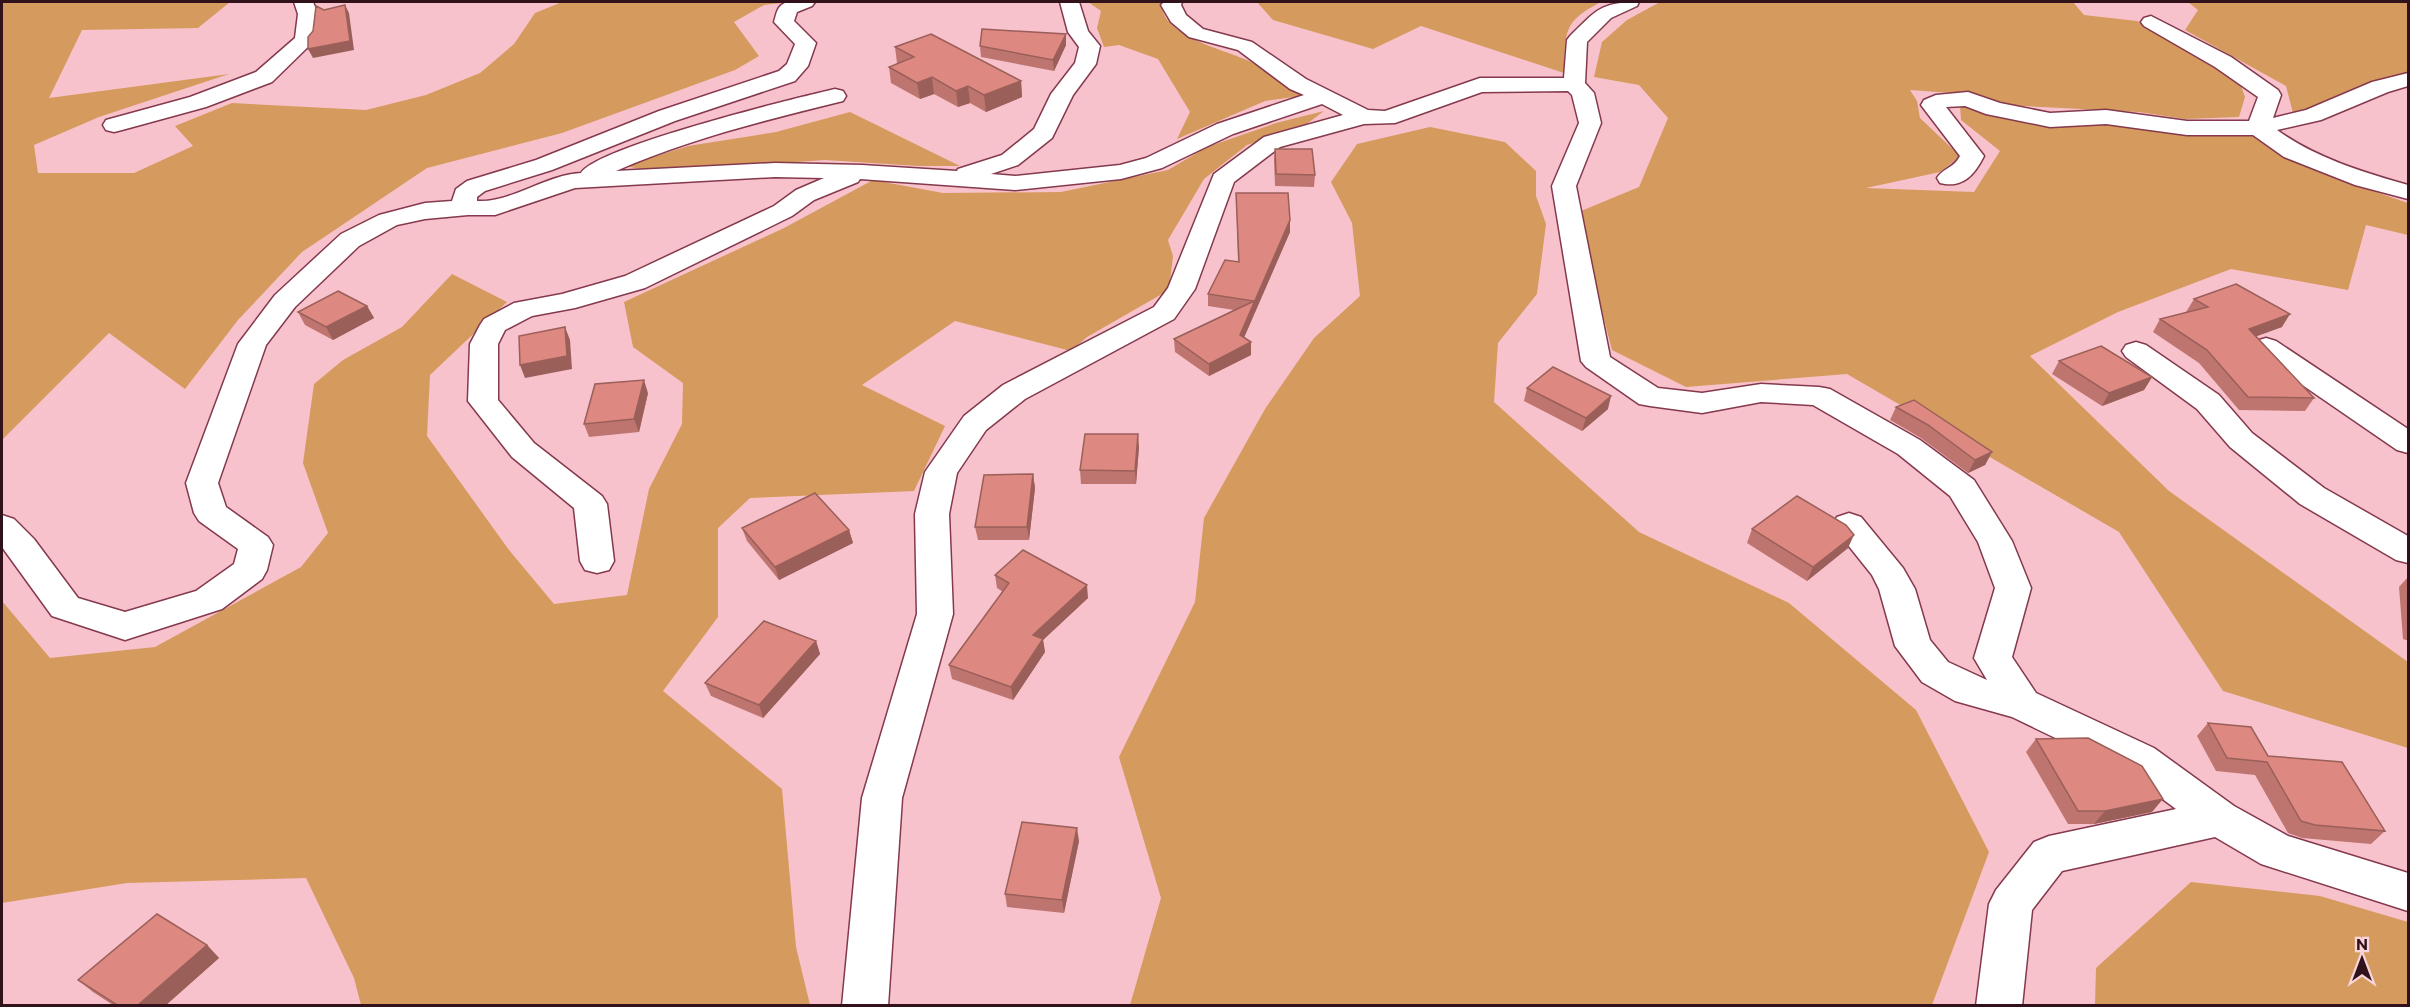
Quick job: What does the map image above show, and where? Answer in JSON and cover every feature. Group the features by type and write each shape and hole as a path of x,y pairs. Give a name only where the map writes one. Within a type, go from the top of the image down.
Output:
{"street":[{"path":"114,125 198,102 264,77 305,40 309,14 303,2"},
{"path":"468,207 464,202 465,195 476,186 544,165 667,116 787,76 797,66 806,43 784,22 788,8 806,2"},
{"path":"951,180 1010,160 1044,133 1062,94 1085,64 1090,46 1078,32 1069,2"},
{"path":"1173,2 1171,5 1178,18 1196,33 1245,46 1298,84 1363,117"},
{"path":"1574,84 1577,40 1604,14 1630,2"},
{"path":"2151,22 2223,62 2270,95 2258,128"},
{"path":"1949,178 1965,170 1972,156 1932,105 1944,100 1968,99 1994,109 2050,120 2106,117 2187,128 2258,128 2313,115 2380,87 2409,79"},
{"path":"865,1005 882,798 935,614 932,514 941,472 975,423 1014,392 1164,313 1181,289 1223,179 1272,141 1363,117 1387,118 1480,85 1574,84 1583,93 1590,123 1564,186 1596,361 1650,397 1702,403 1761,393 1819,396 1909,447 1962,488 1995,541 2013,588 1993,658 2022,704"},
{"path":"575,181 614,163 670,143 782,108 835,96"},
{"path":"2,527 22,548 65,607 125,626 209,600 250,570 256,545 210,513 202,483 252,344 285,301 350,240 388,220 425,211 468,207 477,210 499,207 553,186 575,181 775,170 862,172 1015,183 1121,172 1154,163 1224,129 1324,96"},
{"path":"2258,128 2292,152 2364,180 2409,192"},
{"path":"597,561 590,504 524,450 483,402 484,344 494,325 524,309 565,302 635,282 783,211 805,195 862,172"},
{"path":"2266,347 2409,443"},
{"path":"2136,351 2208,402 2241,440 2312,496 2409,551"},
{"path":"1849,525 1886,568 1897,589 1912,646 1935,672 1968,690 2022,704 2140,760 2219,819 2276,851 2409,892"},
{"path":"1999,1005 2011,904 2049,855 2219,819"}],"shaded area":[{"path":"2,2 230,2 198,28 82,30 49,98 229,74 99,117 34,145 38,173 134,173 193,146 175,126 232,103 366,110 426,95 480,73 514,44 535,13 562,2 791,2 764,5 734,22 759,56 735,70 562,133 427,168 302,252 238,320 185,389 109,333 2,440"},
{"path":"1088,2 1162,2 1164,14 1170,23 1181,32 1208,46 1247,60 1301,96 1265,101 1177,139 1190,112 1158,59 1119,45 1104,47 1097,28 1101,11"},
{"path":"1257,2 1601,2 1588,9 1573,22 1566,38 1564,73 1421,26 1373,49 1273,20"},
{"path":"1660,2 2073,2 2084,15 2137,21 2240,83 2245,97 2239,117 2185,119 2139,112 2005,105 1981,95 1910,90 1917,101 1920,118 1960,156 1940,172 1866,188 1974,192 2000,151 1961,120 1960,106 2005,117 2069,127 2118,124 2191,136 2255,135 2289,157 2353,184 2408,203 2408,235 2366,225 2348,290 2231,269 2118,312 2030,356 2169,491 2408,662 2408,748 2223,691 2119,532 1847,374 1686,387 1612,350 1590,265 1581,211 1639,187 1668,118 1639,85 1594,77 1602,42 1627,20"},
{"path":"2188,2 2408,2 2408,77 2293,113 2286,86 2185,30 2198,10"},
{"path":"1324,111 1304,126 1247,145 1204,179 1168,240 1173,256 1169,290 1087,337 1071,351 955,321 862,385 945,426 914,491 750,498 718,528 718,617 663,691 782,789 796,947 810,1005 361,1005 354,978 306,878 127,883 2,903 2,601 50,658 155,647 301,567 328,533 303,463 314,384 343,360 402,327 452,274 507,302 430,375 427,436 509,550 554,604 627,595 649,489 682,424 683,383 633,347 624,302 784,228 873,180 943,193 1061,192 1168,170 1207,147 1276,123"},
{"path":"850,112 960,166 919,166 825,160 655,172 625,166 688,146 776,132"},
{"path":"1430,127 1505,142 1536,171 1536,196 1546,224 1537,294 1498,343 1494,402 1639,532 1789,603 1916,710 1989,852 1932,1005 1130,1005 1161,898 1119,757 1195,602 1204,518 1265,409 1314,338 1360,296 1352,223 1331,182 1357,144"},
{"path":"2191,882 2320,896 2408,922 2408,1005 2095,1005 2096,968"}],"building":[{"path":"345,5 350,41 308,49 308,37 313,31 316,6 324,10"},
{"path":"982,29 1066,34 1053,60 980,46"},
{"path":"931,34 1021,81 984,95 968,86 956,91 932,77 917,83 889,67 914,57 895,47"},
{"path":"1275,149 1312,149 1315,175 1276,174"},
{"path":"1236,193 1288,193 1290,220 1240,335 1251,342 1209,364 1174,339 1254,301 1208,294 1225,260 1239,262"},
{"path":"2236,284 2290,314 2249,329 2314,398 2248,397 2207,350 2160,319 2208,307 2194,299"},
{"path":"338,291 367,306 326,327 298,312"},
{"path":"565,327 567,356 520,365 519,336"},
{"path":"2101,346 2152,377 2109,393 2059,361"},
{"path":"1553,367 1611,396 1586,418 1527,388"},
{"path":"644,380 634,419 584,424 595,384"},
{"path":"1914,400 1992,452 1975,460 1928,425 1896,407"},
{"path":"1085,434 1138,434 1135,471 1080,470"},
{"path":"1033,474 1027,527 975,527 984,475"},
{"path":"815,493 849,530 775,567 742,528"},
{"path":"1797,496 1846,525 1854,535 1813,567 1752,529"},
{"path":"1023,550 1087,585 1033,635 1043,639 1011,687 949,665 1009,583 995,575"},
{"path":"764,621 816,641 759,705 705,683"},
{"path":"2208,723 2251,727 2268,756 2342,762 2385,831 2315,825 2301,821 2267,762 2227,758"},
{"path":"2088,738 2142,766 2163,799 2105,811 2078,811 2036,739"},
{"path":"1022,822 1077,828 1062,900 1005,894"},
{"path":"157,914 207,945 138,1005 117,1005 78,980"}]}
